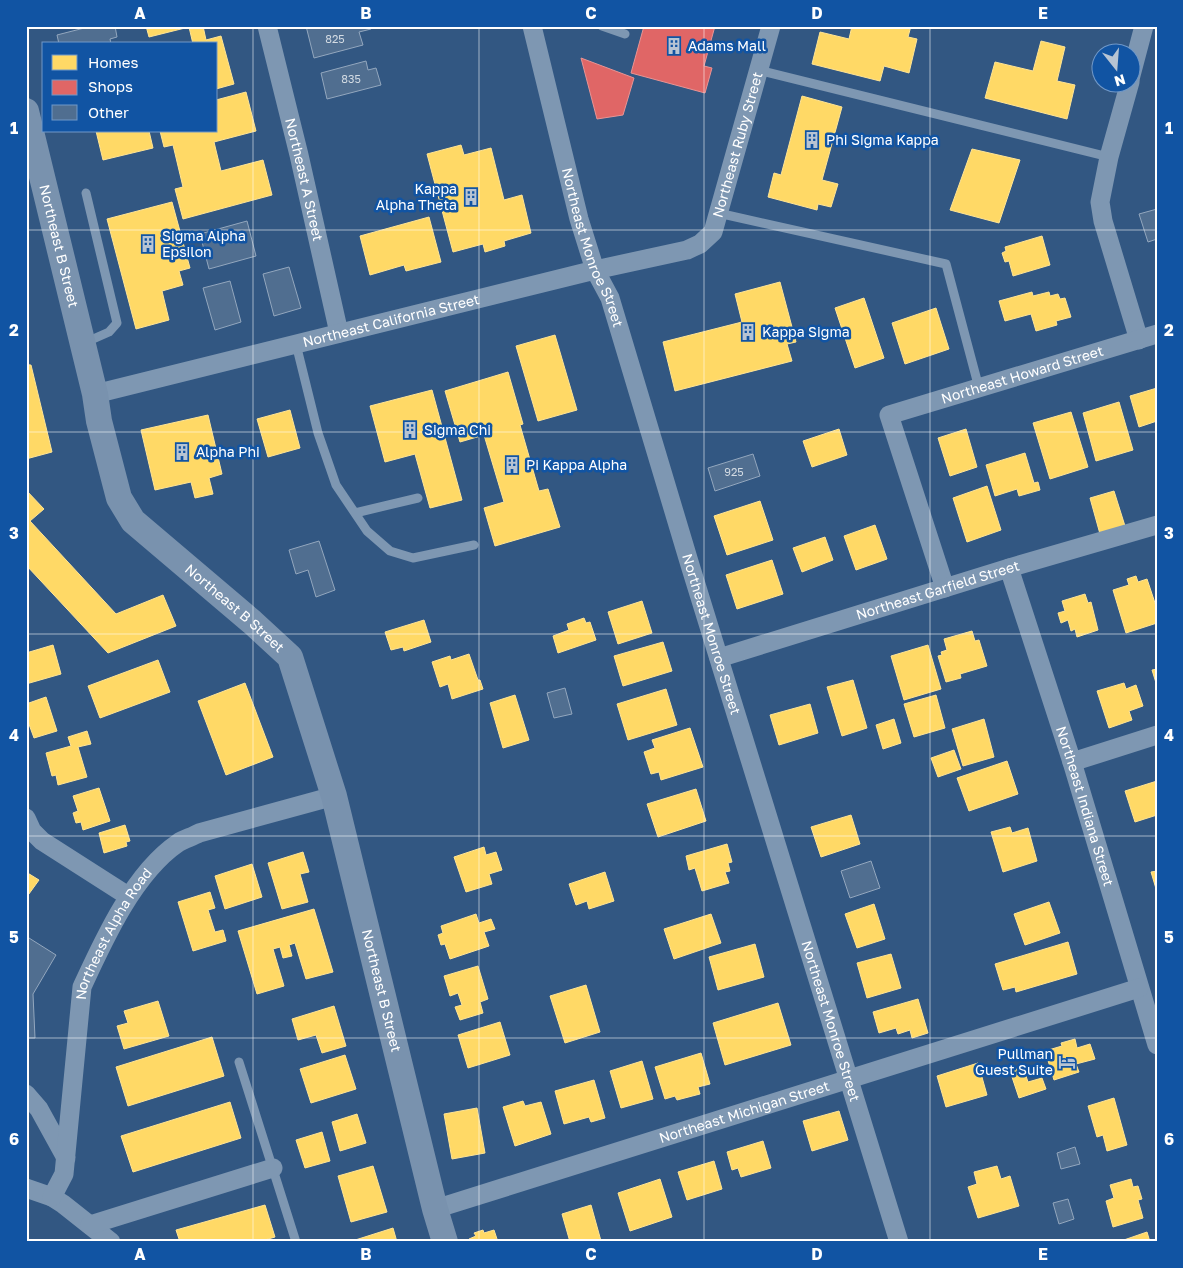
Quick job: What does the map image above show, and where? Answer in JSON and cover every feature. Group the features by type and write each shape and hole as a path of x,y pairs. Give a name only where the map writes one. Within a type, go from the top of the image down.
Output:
{"street":[{"name":"Northeast A Street","path":"267,26 339,333"},
{"name":"Northeast Monroe Street","path":"532,26 579,219 594,270 610,298 899,1242"},
{"name":"Northeast Ruby Street","path":"687,250 700,244 713,232 771,26"},
{"path":"1140,42 1144,26"},
{"path":"1127,92 1109,157 1100,202 1103,221 1139,340"},
{"name":"Northeast B Street","path":"26,111 119,498 133,521 252,622 290,657 334,796 435,1210 445,1242"},
{"name":"Northeast California Street","path":"95,394 594,270 687,250"},
{"name":"Northeast Howard Street","path":"945,588 889,416 1157,334"},
{"name":"Northeast Garfield Street","path":"719,658 1009,568 1157,525"},
{"name":"Northeast Indiana Street","path":"1009,568 1072,762 1157,1045"},
{"path":"1072,762 1157,735"},
{"name":"Northeast Alpha Road","path":"52,1197 64,1174 82,986 128,896 161,858 179,843 199,834 334,796"},
{"path":"26,818 32,831 42,841 128,896"},
{"name":"Northeast Michigan Street","path":"435,1210 1139,988"},
{"path":"26,1094 39,1109 66,1158"},
{"path":"90,1225 273,1168"},
{"path":"26,1188 52,1197 111,1242"}],"lane":[{"path":"602,26 625,34"},
{"path":"758,70 1109,157"},
{"path":"82,344 109,332 117,323 86,193"},
{"path":"718,213 946,264 979,388"},
{"path":"296,344 318,433 336,485 367,531 390,550 413,558 474,545"},
{"path":"354,513 418,498"},
{"path":"239,1062 296,1242"}],"building: Homes":[{"path":"146,26 203,26 206,40 221,36 234,84 218,88 218,42 193,42 189,27 149,37"},
{"path":"852,26 911,26 908,37 917,39 909,73 884,66 880,81 812,64 820,32 849,39"},
{"path":"1041,41 1065,47 1057,81 1075,85 1067,119 985,98 995,62 1033,71"},
{"path":"246,92 256,131 214,142 221,171 263,160 272,195 183,219 175,189 183,187 173,145 164,147 160,132 218,132 218,99"},
{"name":"Phi Sigma Kappa","path":"802,96 842,107 822,180 838,184 831,207 818,204 817,210 768,197 774,173 781,175"},
{"path":"96,132 149,132 153,148 103,160"},
{"name":"Kappa Alpha Theta","path":"461,145 464,155 491,148 504,200 522,195 531,233 504,241 505,246 485,252 483,244 453,252 427,154"},
{"path":"972,149 1020,160 999,223 950,210"},
{"name":"Sigma Alpha Epsilon","path":"172,202 190,268 179,271 183,285 162,291 169,320 136,329 107,219"},
{"path":"429,217 441,262 406,271 404,265 370,275 360,236"},
{"path":"1042,236 1050,265 1013,276 1009,261 1005,262 1002,253 1006,251 1005,247"},
{"name":"Kappa Sigma","path":"780,282 796,342 787,344 792,361 675,391 663,342 742,322 735,294"},
{"path":"1032,292 1033,296 1049,292 1050,296 1058,294 1060,299 1065,298 1071,317 1056,321 1057,325 1036,331 1031,314 1005,321 999,301"},
{"path":"864,298 884,358 855,368 835,308"},
{"path":"936,308 949,349 905,364 892,323"},
{"path":"555,335 577,410 538,421 516,346"},
{"path":"26,355 29,365 31,365 52,452 26,459"},
{"name":"Pi Kappa Alpha","path":"508,372 523,424 520,425 539,491 548,489 560,527 495,546 484,508 504,502 484,435 460,442 445,391"},
{"path":"1157,388 1157,421 1139,427 1130,396"},
{"name":"Sigma Chi","path":"432,390 462,500 430,508 415,454 385,462 370,406"},
{"path":"1119,402 1133,450 1096,461 1083,413"},
{"path":"290,410 300,448 268,457 257,419"},
{"path":"1071,412 1088,467 1050,479 1033,423"},
{"name":"Alpha Phi","path":"208,415 222,474 209,478 213,494 195,498 191,482 155,490 141,430"},
{"path":"839,429 847,455 812,467 803,441"},
{"path":"966,429 977,467 950,476 938,438"},
{"path":"1025,453 1034,483 1038,482 1040,490 1019,496 1017,489 995,496 986,465"},
{"path":"987,486 1001,530 967,542 953,498"},
{"path":"26,490 44,509 30,521 116,614 163,595 176,626 108,653 26,565"},
{"path":"1114,491 1125,526 1100,534 1090,498"},
{"path":"760,501 773,540 727,555 714,516"},
{"path":"875,525 887,559 856,570 844,536"},
{"path":"825,537 833,560 802,572 793,548"},
{"path":"772,560 783,594 737,609 726,575"},
{"path":"1136,576 1138,582 1147,579 1157,609 1157,623 1126,633 1113,590 1129,585 1127,579"},
{"path":"1085,594 1088,603 1091,602 1098,630 1077,637 1075,629 1071,631 1068,620 1061,623 1058,613 1065,611 1062,601"},
{"path":"642,601 652,633 618,644 608,612"},
{"path":"584,618 586,623 590,622 596,640 558,653 553,636 569,630 567,624"},
{"path":"424,620 431,642 404,651 403,647 391,650 385,632"},
{"path":"972,631 975,641 979,640 987,666 960,674 961,678 946,682 938,656 942,655 941,652 947,650 944,639"},
{"path":"663,642 672,671 623,686 614,656"},
{"path":"53,645 61,674 26,684 26,653"},
{"path":"928,645 941,689 904,700 891,656"},
{"path":"469,654 483,689 452,699 448,684 440,687 432,662 450,656 451,660"},
{"path":"158,660 170,692 100,718 88,686"},
{"path":"1157,669 1157,686 1152,670"},
{"path":"853,680 867,728 842,736 827,687"},
{"path":"245,683 273,757 226,775 198,701"},
{"path":"1124,683 1126,689 1136,685 1143,706 1129,711 1132,720 1109,728 1097,691"},
{"path":"666,689 677,725 628,740 617,704"},
{"path":"515,695 529,740 503,748 490,703"},
{"path":"936,695 945,728 914,737 904,704"},
{"path":"46,697 57,731 34,738 26,716 26,704"},
{"path":"810,704 818,733 779,745 770,715"},
{"path":"894,719 901,743 883,749 876,725"},
{"path":"984,719 994,757 963,766 952,729"},
{"path":"690,728 703,767 661,780 659,772 651,774 644,752 655,748 652,740"},
{"path":"87,731 91,744 78,747 87,777 58,785 56,775 52,776 46,753 71,746 68,737"},
{"path":"954,750 961,769 938,777 931,758"},
{"path":"1007,761 1018,794 969,811 957,778"},
{"path":"1157,781 1157,815 1135,822 1125,791"},
{"path":"99,788 110,821 83,830 81,822 76,823 73,813 78,811 73,796"},
{"path":"696,789 706,821 658,837 647,804"},
{"path":"851,815 860,844 821,857 811,827"},
{"path":"125,825 130,841 126,842 127,846 104,853 99,833"},
{"path":"1010,827 1012,833 1028,828 1037,861 1003,872 991,832"},
{"path":"727,844 732,862 728,863 730,871 725,872 729,883 702,891 695,868 689,870 686,856"},
{"path":"484,847 486,855 496,852 502,870 489,874 492,884 466,892 454,857"},
{"path":"303,852 309,872 300,874 308,902 282,909 268,863"},
{"path":"252,864 262,897 225,909 215,876"},
{"path":"1157,871 1157,892 1151,872"},
{"path":"26,872 39,880 26,898"},
{"path":"605,872 614,901 589,909 587,901 576,905 569,884"},
{"path":"210,892 215,908 208,910 215,932 223,930 226,941 193,951 178,902"},
{"path":"1049,902 1060,933 1025,945 1014,914"},
{"path":"874,904 885,939 857,948 845,914"},
{"path":"314,909 333,972 306,979 295,943 289,945 292,956 283,958 280,947 273,949 284,986 257,994 238,931"},
{"path":"476,914 479,923 491,919 495,929 484,932 489,946 450,959 445,944 441,945 438,935 443,933 441,926"},
{"path":"711,914 721,943 674,959 664,929"},
{"path":"1068,942 1077,974 1016,992 1015,987 1003,990 995,964"},
{"path":"755,944 764,977 718,990 709,957"},
{"path":"891,954 901,988 867,998 857,963"},
{"path":"478,966 488,999 480,1002 483,1013 460,1020 455,1007 462,1005 458,993 450,996 444,976"},
{"path":"586,985 600,1032 565,1043 550,996"},
{"path":"918,999 928,1033 912,1038 910,1030 898,1034 896,1028 879,1033 873,1012"},
{"path":"158,1001 169,1036 124,1049 117,1026 128,1023 124,1011"},
{"path":"778,1003 791,1045 725,1065 713,1023"},
{"path":"334,1006 346,1046 322,1053 316,1035 298,1040 292,1019"},
{"path":"500,1022 510,1055 468,1068 458,1035"},
{"path":"212,1037 224,1076 128,1106 116,1067"},
{"name":"Pullman Guest Suite","path":"1075,1039 1077,1048 1090,1044 1095,1059 1076,1064 1079,1072 1054,1080 1045,1051 1062,1046 1061,1043"},
{"path":"701,1053 710,1084 698,1087 700,1094 677,1100 675,1096 665,1099 655,1067"},
{"path":"345,1055 356,1089 311,1103 300,1069"},
{"path":"642,1061 653,1099 621,1108 610,1071"},
{"path":"978,1063 987,1095 946,1107 937,1076"},
{"path":"1023,1067 1028,1082 1042,1078 1046,1089 1019,1098 1010,1071"},
{"path":"594,1080 605,1118 591,1122 589,1117 564,1124 555,1091"},
{"path":"1114,1098 1127,1145 1107,1151 1103,1135 1097,1137 1088,1106"},
{"path":"523,1101 525,1106 541,1102 551,1134 515,1146 503,1107"},
{"path":"230,1102 241,1138 133,1172 121,1136"},
{"path":"477,1108 485,1153 452,1159 444,1114"},
{"path":"839,1111 848,1140 812,1151 803,1121"},
{"path":"357,1114 366,1143 340,1151 332,1122"},
{"path":"322,1132 330,1161 305,1168 296,1140"},
{"path":"763,1141 771,1168 741,1177 738,1168 732,1170 727,1152"},
{"path":"714,1161 722,1189 687,1200 678,1172"},
{"path":"373,1166 387,1212 351,1222 338,1176"},
{"path":"997,1166 1001,1179 1010,1176 1019,1206 978,1218 968,1187 977,1184 974,1172"},
{"path":"660,1179 672,1217 630,1231 618,1193"},
{"path":"1131,1179 1133,1187 1138,1186 1142,1199 1138,1200 1143,1218 1113,1227 1106,1201 1114,1198 1110,1185"},
{"path":"265,1205 275,1237 258,1242 180,1242 176,1230"},
{"path":"591,1205 601,1241 570,1242 562,1214"},
{"path":"393,1228 397,1242 349,1242"},
{"path":"483,1230 484,1233 494,1230 498,1242 470,1242 469,1239 476,1236 474,1233"},
{"path":"1147,1232 1150,1242 1118,1242"}],"building: Shops":[{"name":"Adams Mall","path":"644,26 715,26 704,66 712,68 705,93 631,73"},
{"path":"581,58 634,78 623,115 597,119"}],"building: Other":[{"path":"92,26 115,26 117,37 110,39 111,42 59,42 57,35"},
{"path":"306,26 370,26 371,29 359,32 363,45 314,58"},
{"path":"366,61 368,70 376,68 381,85 327,99 321,73"},
{"path":"1157,209 1157,239 1148,242 1139,214"},
{"path":"247,221 256,256 209,269 200,234"},
{"path":"289,267 301,308 274,316 263,274"},
{"path":"230,281 241,322 215,330 203,288"},
{"path":"753,454 760,476 715,491 708,468"},
{"path":"319,541 335,590 316,597 308,570 296,574 289,550"},
{"path":"565,688 572,714 554,718 547,693"},
{"path":"871,861 880,888 850,898 841,871"},
{"path":"29,938 56,955 33,994 35,1038 26,1038 26,943"},
{"path":"1075,1147 1080,1164 1061,1169 1057,1153"},
{"path":"1068,1199 1074,1219 1059,1224 1053,1203"}],"place":[{"name":"Adams Mall","path":"674,46"},
{"name":"Phi Sigma Kappa","path":"812,140"},
{"name":"Kappa Alpha Theta","path":"471,197"},
{"name":"Sigma Alpha Epsilon","path":"148,244"},
{"name":"Kappa Sigma","path":"748,332"},
{"name":"Sigma Chi","path":"410,430"},
{"name":"Alpha Phi","path":"182,452"},
{"name":"Pi Kappa Alpha","path":"512,465"},
{"name":"Pullman Guest Suite","path":"1067,1062"}]}
